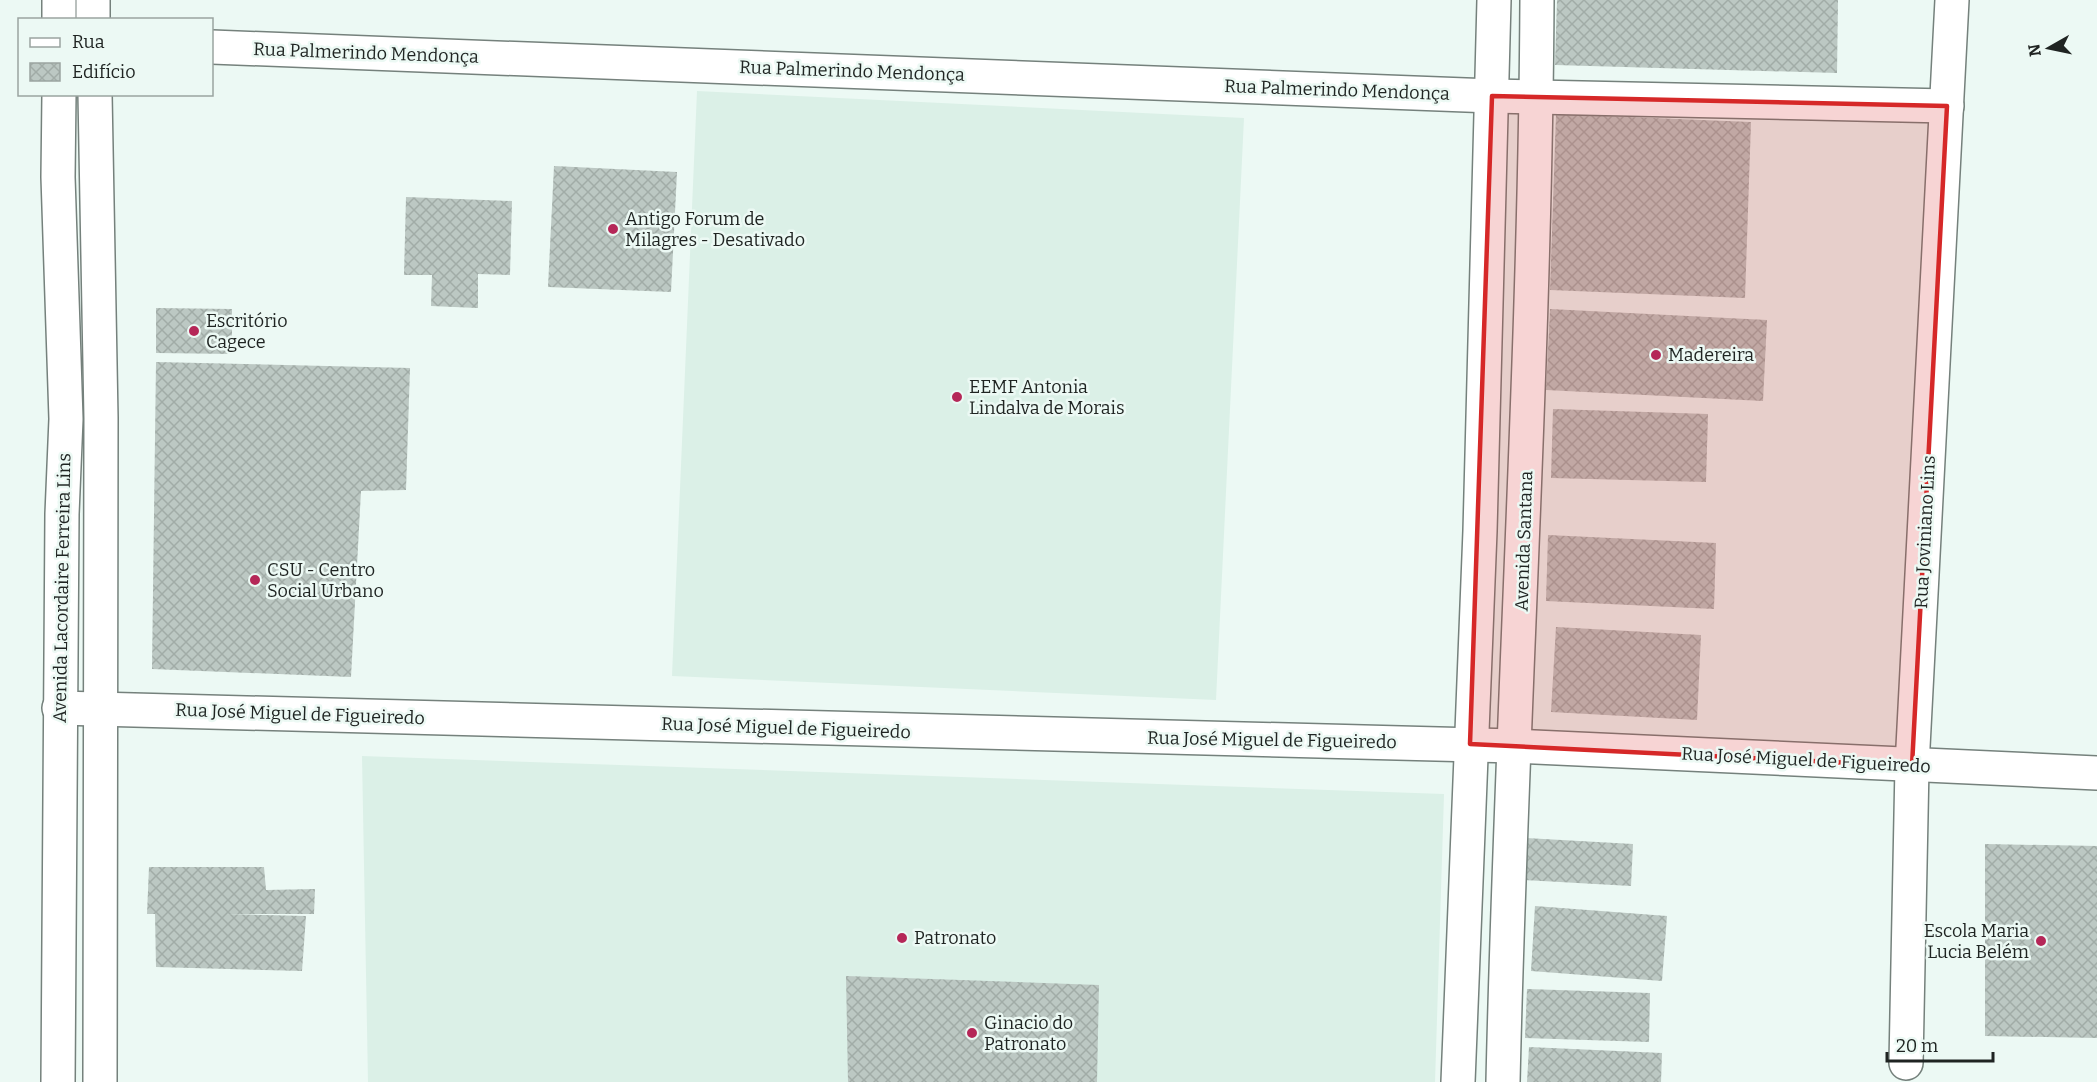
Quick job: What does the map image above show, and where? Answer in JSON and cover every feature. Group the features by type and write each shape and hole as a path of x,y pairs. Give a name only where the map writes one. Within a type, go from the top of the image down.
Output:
{"street":[{"path":"59,0 59,18"},
{"path":"93,0 93,18"},
{"path":"1458,1082 1480,531 1494,0"},
{"name":"Avenida Santana","path":"1503,1082 1507,893 1531,352 1537,0"},
{"name":"Rua Joviniano Lins","path":"1906,1063 1912,766 1952,0"},
{"name":"Rua Palmerindo Mendonça","path":"213,47 1537,96"},
{"name":"Avenida Lacordaire Ferreira Lins","path":"58,1082 59,708 66,419 58,177 59,96"},
{"name":"Avenida Lacordaire Ferreira Lins","path":"95,96 101,418 100,1082"},
{"path":"1537,96 1947,106"},
{"path":"58,177 96,174"},
{"path":"61,281 99,278"},
{"path":"1484,352 1531,352"},
{"path":"66,419 101,418"},
{"path":"62,514 101,512"},
{"path":"1480,531 1524,531"},
{"name":"Rua José Miguel de Figueiredo","path":"59,708 1470,744 2097,773"},
{"path":"60,869 101,871"},
{"path":"1465,895 1507,893"},
{"path":"59,936 100,936"},
{"path":"1460,1010 1505,1011"},
{"path":"58,1020 100,1021"}],"highlighted area":[{"path":"1492,96 1947,106 1912,766 1470,744"}],"shaded area":[{"name":"EEMF Antonia Lindalva de Morais","path":"697,91 1244,118 1216,700 672,676"},
{"name":"Patronato","path":"362,756 1444,794 1435,1082 368,1082"}],"building":[{"path":"1557,0 1838,0 1837,73 1555,65"},
{"path":"1556,114 1751,122 1745,298 1550,290"},
{"name":"Antigo Forum de Milagres - Desativado","path":"554,166 677,172 671,292 548,287"},
{"path":"406,197 512,201 510,275 478,274 478,308 431,306 432,275 404,275"},
{"name":"Escritório Cagece","path":"156,308 232,309 232,354 156,353"},
{"name":"Madereira","path":"1550,309 1767,320 1763,401 1546,390"},
{"name":"CSU - Centro Social Urbano","path":"156,362 410,368 406,490 361,491 351,677 152,669"},
{"path":"1553,409 1708,414 1706,482 1551,478"},
{"path":"1548,535 1716,543 1714,609 1546,601"},
{"path":"1556,627 1701,635 1697,720 1551,712"},
{"path":"1526,838 1633,844 1631,886 1523,880"},
{"name":"Escola Maria Lucia Belém","path":"1985,844 2097,846 2097,1038 1985,1036"},
{"path":"149,867 264,867 266,890 315,889 314,914 226,914 306,916 302,971 156,967 155,914 147,914"},
{"path":"1535,906 1667,916 1662,981 1531,971"},
{"name":"Ginacio do Patronato","path":"846,976 1099,985 1097,1082 848,1082"},
{"path":"1527,989 1650,993 1649,1042 1525,1038"},
{"path":"1529,1047 1662,1053 1661,1082 1527,1082"}],"place":[{"name":"Antigo Forum de Milagres - Desativado","path":"613,229"},
{"name":"Escritório Cagece","path":"194,331"},
{"name":"Madereira","path":"1656,355"},
{"name":"EEMF Antonia Lindalva de Morais","path":"957,397"},
{"name":"CSU - Centro Social Urbano","path":"255,580"},
{"name":"Patronato","path":"902,938"},
{"name":"Escola Maria Lucia Belém","path":"2041,941"},
{"name":"Ginacio do Patronato","path":"972,1033"}]}
